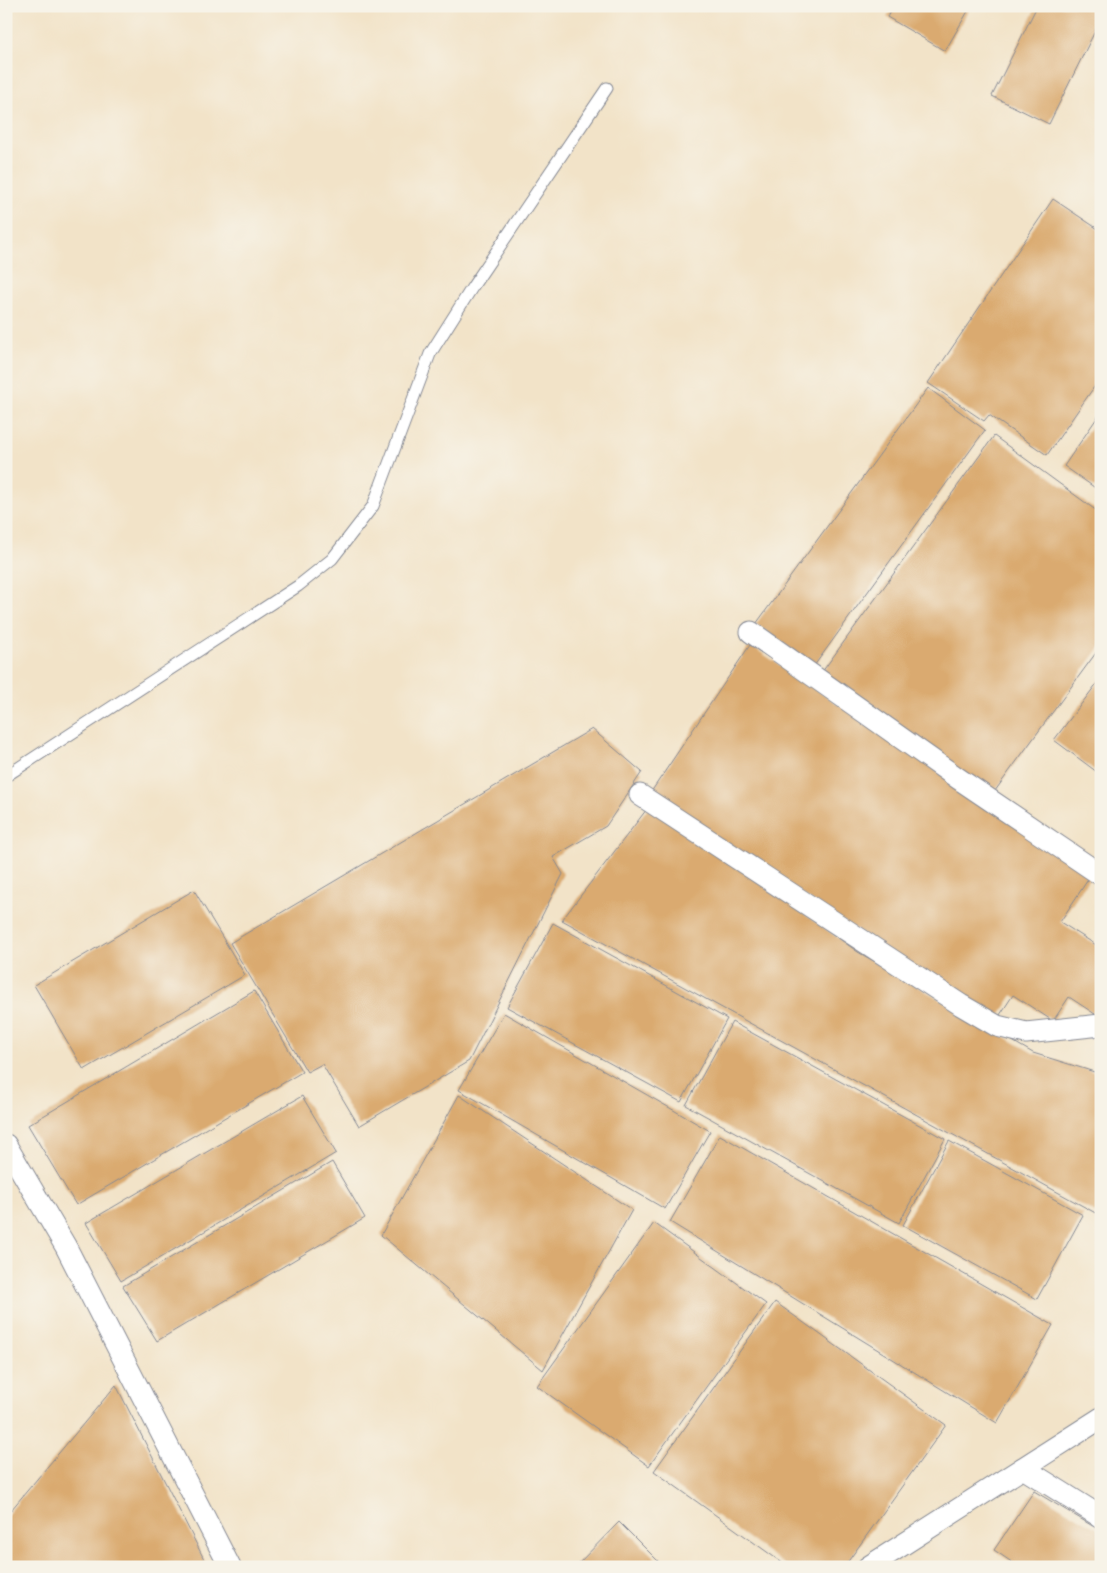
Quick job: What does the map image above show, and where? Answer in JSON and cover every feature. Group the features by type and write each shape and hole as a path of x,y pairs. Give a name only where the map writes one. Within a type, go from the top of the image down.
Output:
{"street":[{"path":"751,632 959,779 1101,874"},
{"path":"640,795 961,1005 997,1026 1026,1033 1101,1025"},
{"path":"6,1145 66,1247 230,1567"},
{"path":"868,1567 1101,1418"},
{"path":"1023,1468 1101,1517"}],"lane":[{"path":"6,776 298,586 332,558 373,506 430,354 473,286 607,88"}],"building":[{"path":"894,6 971,6 945,51 887,17"},
{"path":"1037,6 1101,6 1101,19 1049,124 992,96"},
{"path":"1053,199 1101,231 1101,377 1047,455 989,415 984,421 928,383"},
{"path":"928,388 985,430 814,666 756,624"},
{"path":"1101,412 1101,492 1064,466"},
{"path":"994,436 1101,514 1101,646 992,795 822,672"},
{"path":"750,645 1091,875 1060,922 1101,948 1101,1018 1069,997 1053,1021 1013,995 996,1021 649,795"},
{"path":"1101,678 1101,775 1054,740"},
{"path":"592,729 642,772 606,826 553,857 563,874 469,1061 359,1126 322,1064 307,1072 230,943"},
{"path":"650,805 858,952 1033,1053 1101,1074 1101,1216 562,920"},
{"path":"194,890 245,975 84,1070 34,985"},
{"path":"553,923 727,1019 681,1102 507,1007"},
{"path":"254,991 302,1072 76,1205 28,1125"},
{"path":"504,1013 710,1131 665,1209 459,1090"},
{"path":"732,1022 945,1139 899,1223 686,1105"},
{"path":"459,1095 632,1210 543,1370 381,1235"},
{"path":"302,1096 336,1153 121,1281 86,1223"},
{"path":"720,1135 1053,1325 997,1423 670,1222"},
{"path":"949,1141 1083,1215 1037,1299 903,1225"},
{"path":"332,1162 365,1218 157,1341 123,1286"},
{"path":"654,1223 766,1304 649,1466 537,1386"},
{"path":"775,1302 946,1425 844,1567 788,1567 654,1471"},
{"path":"116,1385 208,1567 6,1567 6,1516"},
{"path":"1034,1491 1101,1531 1101,1567 1019,1567 994,1550"},
{"path":"619,1522 664,1567 575,1567"}]}
